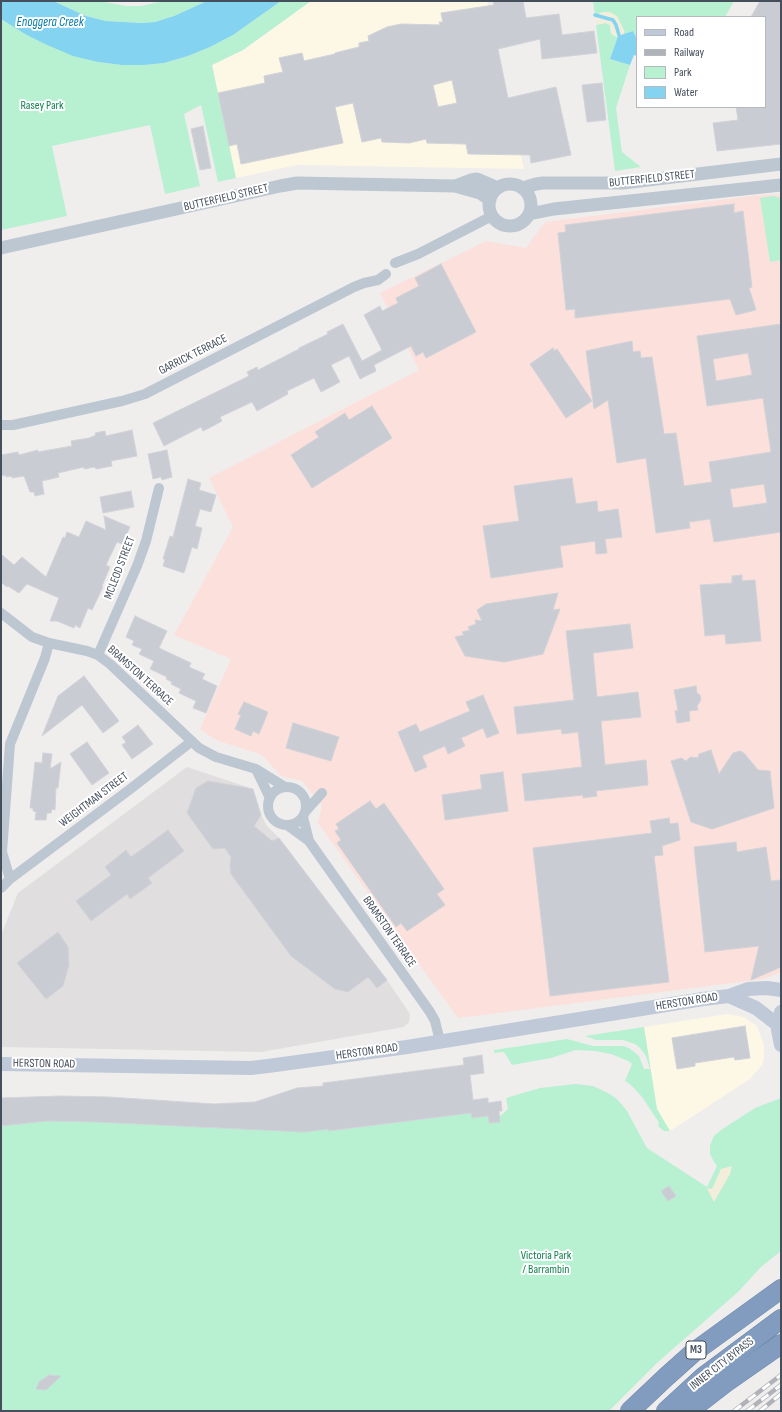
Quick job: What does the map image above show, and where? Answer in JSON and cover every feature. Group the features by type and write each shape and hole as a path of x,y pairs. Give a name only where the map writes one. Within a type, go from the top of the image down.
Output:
{"highway":[{"path":"775,1293 781,1273"},
{"name":"M3","path":"630,1411 666,1376 694,1352 775,1293"},
{"name":"INNER CITY BYPASS","path":"666,1411 703,1377 781,1319"},
{"path":"688,1411 781,1344"}],"main road":[{"name":"HERSTON ROAD","path":"1,1064 251,1068 273,1066 729,996 748,989 767,988 781,990"},
{"name":"HERSTON ROAD","path":"729,996 780,1018 778,1035 781,1045"}],"street":[{"name":"BUTTERFIELD STREET","path":"523,188 544,183 622,183 781,164"},
{"name":"BUTTERFIELD STREET","path":"455,186 471,180 477,180 498,188"},
{"name":"BUTTERFIELD STREET","path":"1,248 297,183 455,186 480,193 490,200"},
{"path":"510,184 515,185 523,188 529,196 532,205 530,214 521,223 510,226 500,223 492,216 490,200 498,188 510,184"},
{"name":"BUTTERFIELD STREET","path":"530,214 558,208 781,184"},
{"path":"395,263 418,254 492,216"},
{"name":"GARRICK TERRACE","path":"1,425 13,425 137,397 354,287 378,280 386,274"},
{"name":"MCLEOD STREET","path":"98,655 137,566 146,541 159,488"},
{"name":"BRAMSTON TERRACE","path":"1,612 32,637 49,643 87,651 98,655 110,664 199,748 216,757 256,769 285,787"},
{"path":"10,879 2,852 10,744 45,658 49,643"},
{"name":"WEIGHTMAN STREET","path":"1,888 10,879 192,741"},
{"path":"256,769 270,798"},
{"path":"285,787 322,793 298,821 287,825 276,821 271,816 268,804 274,792 285,787"},
{"path":"298,790 305,800 306,806 304,814"},
{"name":"BRAMSTON TERRACE","path":"304,814 309,840"},
{"name":"BRAMSTON TERRACE","path":"287,825 309,840 430,1012 435,1021 440,1041"}],"shaded area":[{"path":"311,1 487,1 524,169 297,165 236,178 212,65 243,50"},
{"path":"781,194 781,972 764,979 458,1018 318,823 322,805 302,781 281,776 262,755 216,740 200,729 231,659 174,635 233,527 209,478 419,370 380,293 486,241 526,248 545,222 752,196"},
{"path":"187,767 253,789 261,815 267,826 279,838 387,980 410,1014 409,1022 404,1027 261,1052 1,1047 1,935 18,893"},
{"path":"727,1014 744,1017 757,1026 764,1045 764,1058 762,1065 750,1079 670,1131 657,1109 644,1027"}],"green space":[{"path":"53,1 99,1 126,6 141,6 164,1 207,1 174,16 155,22 142,23 106,21 86,16"},
{"name":"Rasey Park","path":"281,1 311,1 243,50 212,65 236,178 218,182 201,105 184,114 200,186 165,194 150,125 52,146 67,216 1,230 1,19 25,34 98,62 122,65 144,65 164,63 188,56 210,47 233,35"},
{"path":"593,1 734,1 726,16 636,16 636,37 633,31 622,35 624,34 607,12 595,15"},
{"path":"605,23 610,25 611,33 616,37 618,36 610,59 630,65 616,108 622,152 641,167 615,171 596,25"},
{"path":"773,196 781,198 781,260 770,262 760,198"},
{"path":"644,1027 657,1109 670,1131 664,1131 659,1127 658,1121 642,1097 630,1084 625,1081 632,1064 628,1061 611,1054 576,1050 551,1058 512,1065 504,1052 494,1053 494,1050 567,1039 593,1046 623,1046 629,1048 639,1056 644,1069 650,1069 646,1056 635,1044 623,1040 596,1040 585,1036"},
{"name":"Victoria Park / Barrambin","path":"575,1084 593,1086 610,1094 618,1100 627,1111 647,1148 707,1187 717,1166 710,1154 710,1145 714,1136 755,1108 781,1098 781,1251 761,1267 738,1292 658,1362 609,1411 1,1411 1,1126 47,1121 242,1129 328,1129 329,1131 471,1113 472,1118 488,1116 489,1123 508,1109 506,1098 540,1088"}],"sand":[{"path":"603,12 610,12 617,16 624,30 624,34 614,36 611,33 610,25 608,23 596,25 595,15"},
{"path":"732,1166 730,1174 714,1202 707,1188 712,1189 721,1169"}],"water":[{"name":"Enoggera Creek","path":"1,1 53,1 86,16 106,21 142,23 155,22 174,16 207,1 281,1 233,35 188,56 164,63 122,65 98,62 73,56 25,34 1,19"},
{"path":"633,31 636,37 636,56 634,55 630,65 610,59 618,36"}],"building":[{"path":"493,1 523,1 526,18 559,14 562,35 594,31 597,53 542,59 540,39 498,49 508,98 556,87 571,155 531,163 530,155 468,154 466,144 427,143 426,139 409,143 382,142 381,138 362,142 353,103 335,107 343,143 241,164 237,144 229,146 218,93 265,83 264,76 283,72 279,58 302,53 304,61 335,54 359,47 359,43 369,41 368,36 387,27 401,24 440,25 439,22 443,22 441,13 494,5","holes":["452,80 457,103 438,107 433,85"]},
{"path":"760,1 781,1 781,144 717,151 713,123 738,120 736,108 766,108 766,16 752,16"},
{"path":"602,83 606,120 587,122 582,85"},
{"path":"203,126 211,168 200,170 191,129"},
{"path":"734,204 734,213 743,211 752,287 749,288 756,310 736,315 730,299 575,318 575,309 566,310 558,233 566,232 565,225"},
{"path":"441,264 476,332 426,358 423,352 416,356 411,346 374,365 376,371 360,379 349,356 331,365 340,382 321,392 314,378 287,391 288,394 257,411 252,402 220,417 222,421 203,431 201,427 164,446 153,423 249,376 247,372 257,367 258,370 328,334 327,332 343,324 362,361 382,350 364,315 380,306 382,311 398,303 396,298 419,286 415,278"},
{"path":"781,324 781,532 714,542 710,519 689,522 690,528 656,533 646,458 617,463 608,400 594,409 586,351 632,341 633,352 640,351 641,358 652,357 664,434 676,433 684,486 712,482 709,462 771,452 763,398 707,406 697,336","holes":["748,353 752,375 716,381 713,359","764,484 767,503 733,508 730,489"]},
{"path":"553,348 554,351 557,349 592,401 566,418 530,364"},
{"path":"372,406 392,438 312,488 291,455 319,437 315,432 345,413 349,420"},
{"path":"132,430 137,456 111,461 112,466 96,469 95,467 84,469 84,467 58,473 59,477 42,481 44,494 35,496 34,492 30,492 24,476 12,478 12,476 1,476 1,455 18,452 19,455 38,450 38,452 72,446 71,441 89,438 96,435 95,433 105,431 106,436"},
{"path":"167,450 172,477 162,480 161,477 153,479 148,454"},
{"path":"572,478 576,504 597,501 598,512 618,509 622,537 605,539 607,553 596,554 595,541 560,546 563,567 491,578 483,526 519,521 514,486"},
{"path":"188,479 201,483 199,490 216,495 211,512 200,509 195,526 202,528 197,549 192,547 184,573 163,566 165,559 163,559 170,536 173,537"},
{"path":"131,491 134,507 103,513 100,497"},
{"path":"104,516 130,527 122,544 117,542 106,565 110,567 102,586 103,587 92,610 88,608 80,628 75,625 74,628 57,621 50,621 59,598 27,584 19,593 1,582 1,554 14,565 22,557 46,577 63,537 65,538 67,532 79,537 86,521 106,530"},
{"path":"742,575 742,581 755,580 761,641 726,644 725,634 705,636 700,585 732,583 732,576"},
{"path":"558,593 553,610 560,609 543,654 504,662 465,656 455,637 464,635 462,632 470,630 468,627 476,624 475,620 482,621 477,610 486,604"},
{"path":"135,616 167,631 159,648 191,663 189,667 205,674 202,679 217,686 206,713 193,708 196,701 179,693 181,689 171,684 172,682 166,679 167,677 150,669 154,661 139,654 142,649 132,645 134,641 126,637"},
{"path":"630,624 633,648 593,653 597,697 638,692 641,717 601,721 605,765 646,760 648,785 596,791 597,796 583,798 583,795 525,801 522,774 582,767 578,732 562,734 561,729 517,734 514,707 574,700 566,631"},
{"path":"84,676 119,721 103,733 82,705 42,736 58,696"},
{"path":"696,686 697,693 700,695 701,700 697,706 698,710 689,711 690,721 677,723 675,711 678,710 674,690"},
{"path":"483,695 499,733 487,738 483,728 461,738 465,746 448,754 445,746 422,756 427,767 415,772 398,732 416,724 420,732 470,711 466,702"},
{"path":"244,702 268,712 259,734 253,731 251,736 235,729 241,715 238,714"},
{"path":"293,723 339,737 331,761 286,748"},
{"path":"138,725 153,744 132,759 122,745 126,742 122,737"},
{"path":"87,742 109,773 92,785 70,754"},
{"path":"711,750 719,774 733,753 740,751 744,753 758,770 770,771 774,808 712,829 691,822 671,761 681,758 686,761 690,757 698,758 699,754"},
{"path":"43,753 52,754 50,769 61,762 58,788 56,788 55,810 52,809 51,813 47,813 46,820 35,820 36,812 33,811 33,808 30,808 35,762 42,763"},
{"path":"503,772 508,811 445,820 442,795 482,789 480,775"},
{"path":"208,781 253,789 261,815 254,826 272,841 279,838 387,980 377,988 368,977 348,992 335,989 291,956 231,874 231,857 225,848 213,849 187,813 196,788"},
{"path":"370,801 376,809 384,803 444,889 437,894 445,905 407,931 401,923 396,927 337,843 341,840 335,831 339,829 336,824"},
{"path":"669,818 670,824 678,823 680,840 662,846 663,855 654,856 669,982 550,996 533,848 652,833 650,821"},
{"path":"168,830 184,851 148,878 152,883 130,899 127,894 91,921 76,901 111,875 105,867 126,850 131,857"},
{"path":"736,842 737,852 766,847 771,881 781,880 781,967 751,980 759,946 705,952 694,847"},
{"path":"58,932 68,947 69,965 63,986 46,999 17,963"},
{"path":"745,1026 750,1058 735,1060 734,1057 695,1063 695,1066 677,1069 672,1038"},
{"path":"482,1055 484,1073 470,1075 473,1100 488,1098 488,1103 501,1101 502,1111 499,1111 500,1122 489,1123 488,1116 472,1118 471,1113 328,1131 328,1129 304,1132 47,1121 1,1126 1,1098 60,1096 109,1097 214,1104 255,1102 297,1088 323,1086 323,1083 464,1065 463,1058"},
{"path":"669,1186 676,1196 668,1201 661,1191"},
{"path":"49,1375 61,1376 46,1390 36,1389 39,1382"}],"waterway":[{"path":"595,15 613,20 619,35"}],"railway":[{"path":"734,1411 781,1375"},
{"path":"747,1411 781,1385"},
{"path":"760,1411 781,1394"}]}
